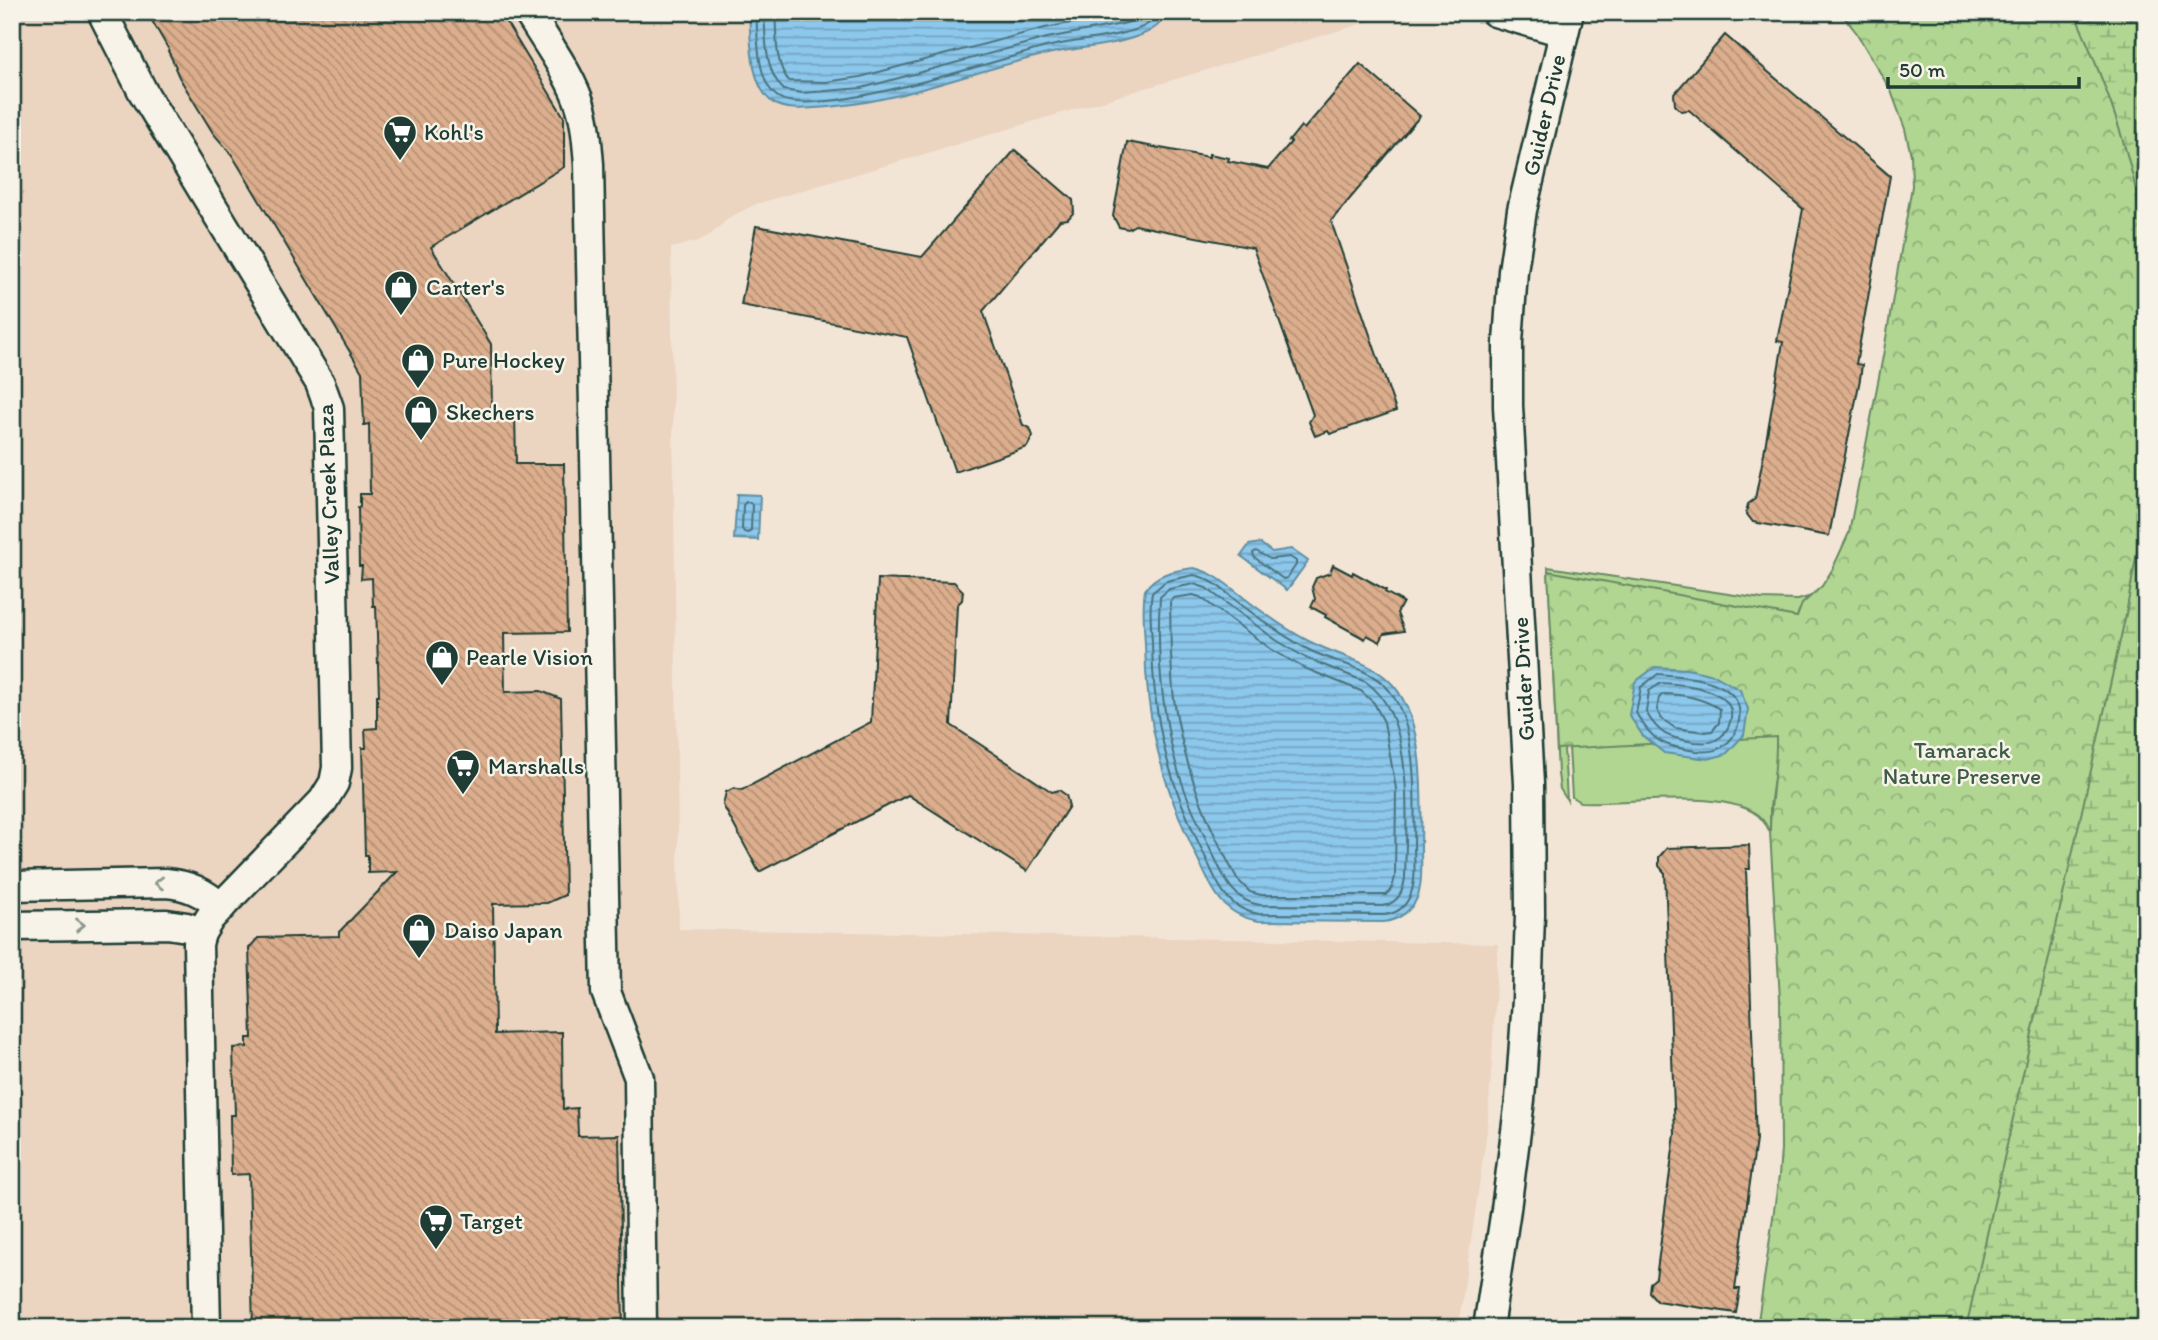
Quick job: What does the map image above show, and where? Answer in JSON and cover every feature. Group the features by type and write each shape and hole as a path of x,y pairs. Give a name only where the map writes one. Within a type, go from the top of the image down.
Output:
{"street":[{"name":"Valley Creek Plaza","path":"102,12 143,92 320,383 329,408 336,776 332,789 323,801 221,906 201,933"},
{"path":"528,12 579,100 587,139 606,992 639,1078 642,1328"},
{"path":"1495,12 1566,22"},
{"name":"Guider Drive","path":"1488,1328 1520,1100 1530,925 1529,784 1508,406 1508,342 1513,271 1522,210 1566,22"},
{"path":"12,886 166,883 202,892 221,906"},
{"path":"12,926 167,924 187,927 201,933 198,976 206,1328"}],"shaded area":[{"path":"12,12 1382,12 1391,15 756,204 730,217 710,235 671,248 679,929 1498,944 1487,1131 1458,1328 12,1328"}],"green space":[{"name":"Tamarack Nature Preserve","path":"1840,12 2146,12 2146,1328 1757,1328 1781,1149 1780,999 1770,832 1776,737 1557,749 1548,571 1797,617 1802,604 1822,586 1832,570 1849,533 1912,186 1911,155 1891,91 1856,32"},
{"path":"2074,12 2146,12 2146,256 2137,193 2120,131"},
{"path":"2146,485 2146,1328 1966,1328 2126,614"},
{"path":"1548,567 1762,599 1798,600 1808,597 1795,623 1770,807 1770,832 1763,820 1753,812 1716,801 1580,802 1572,797 1569,748 1564,748 1567,800 1560,789 1558,774"}],"water":[{"path":"749,12 1169,12 1149,31 1119,42 1022,60 875,101 800,109 777,105 761,88 753,63"},
{"path":"737,494 760,495 758,540 734,539"},
{"path":"1260,543 1272,552 1291,549 1308,561 1287,590 1241,556 1249,545"},
{"path":"1194,568 1216,577 1297,635 1377,671 1394,686 1404,702 1411,720 1420,762 1421,872 1417,898 1399,917 1384,922 1259,921 1235,913 1212,888 1184,829 1165,778 1153,727 1146,673 1145,590 1161,576"},
{"path":"1655,667 1687,669 1714,675 1740,690 1748,709 1744,735 1726,754 1708,759 1664,753 1643,736 1629,715 1635,682"}],"building":[{"path":"147,12 500,12 564,117 564,167 431,247 491,344 492,413 515,413 516,464 564,464 567,632 504,633 505,692 541,691 561,699 565,895 547,903 493,904 495,1034 562,1032 563,1109 577,1108 578,1136 619,1135 623,1328 253,1328 249,1174 231,1175 230,1115 235,1115 233,1048 247,1047 247,1038 252,1038 249,948 258,938 339,936 339,932 397,872 368,873 368,855 365,855 362,748 366,748 365,729 377,728 379,695 376,606 373,606 372,578 361,579 362,566 359,566 358,507 360,494 370,494 369,424 364,425 362,372 232,155 213,133 179,77 169,50"},
{"path":"1725,35 1890,176 1856,364 1862,365 1860,379 1829,536 1753,522 1746,513 1748,504 1755,499 1764,453 1783,342 1777,341 1803,209 1689,110 1681,111 1675,105 1674,94"},
{"path":"1360,64 1420,116 1331,221 1396,411 1330,434 1328,431 1315,436 1309,422 1313,415 1253,248 1135,225 1128,229 1119,227 1113,216 1127,142 1209,157 1209,154 1229,158 1228,161 1268,169 1301,126 1304,129"},
{"path":"1015,150 1073,200 1074,212 1068,219 1060,220 983,311 1023,425 1030,428 1033,436 1027,447 955,472 907,337 741,305 756,226 922,257"},
{"path":"1333,565 1352,575 1353,572 1403,602 1397,613 1404,631 1384,634 1380,642 1367,635 1365,639 1311,607 1315,599 1312,587 1316,578 1330,573"},
{"path":"878,579 954,582 963,591 962,600 957,605 951,725 1052,792 1059,790 1066,795 1069,806 1027,871 908,795 759,872 723,805 726,792 734,788 742,790 871,722"},
{"path":"1749,845 1750,869 1746,869 1756,1140 1735,1289 1740,1289 1736,1313 1657,1301 1649,1292 1650,1283 1656,1278 1675,1134 1665,873 1659,866 1659,857 1667,848"}],"place":[{"name":"Kohl's","path":"400,162"},
{"name":"Carter's","path":"401,317"},
{"name":"Pure Hockey","path":"418,390"},
{"name":"Skechers","path":"421,442"},
{"name":"Pearle Vision","path":"442,687"},
{"name":"Marshalls","path":"463,796"},
{"name":"Daiso Japan","path":"419,960"},
{"name":"Target","path":"436,1251"}]}
